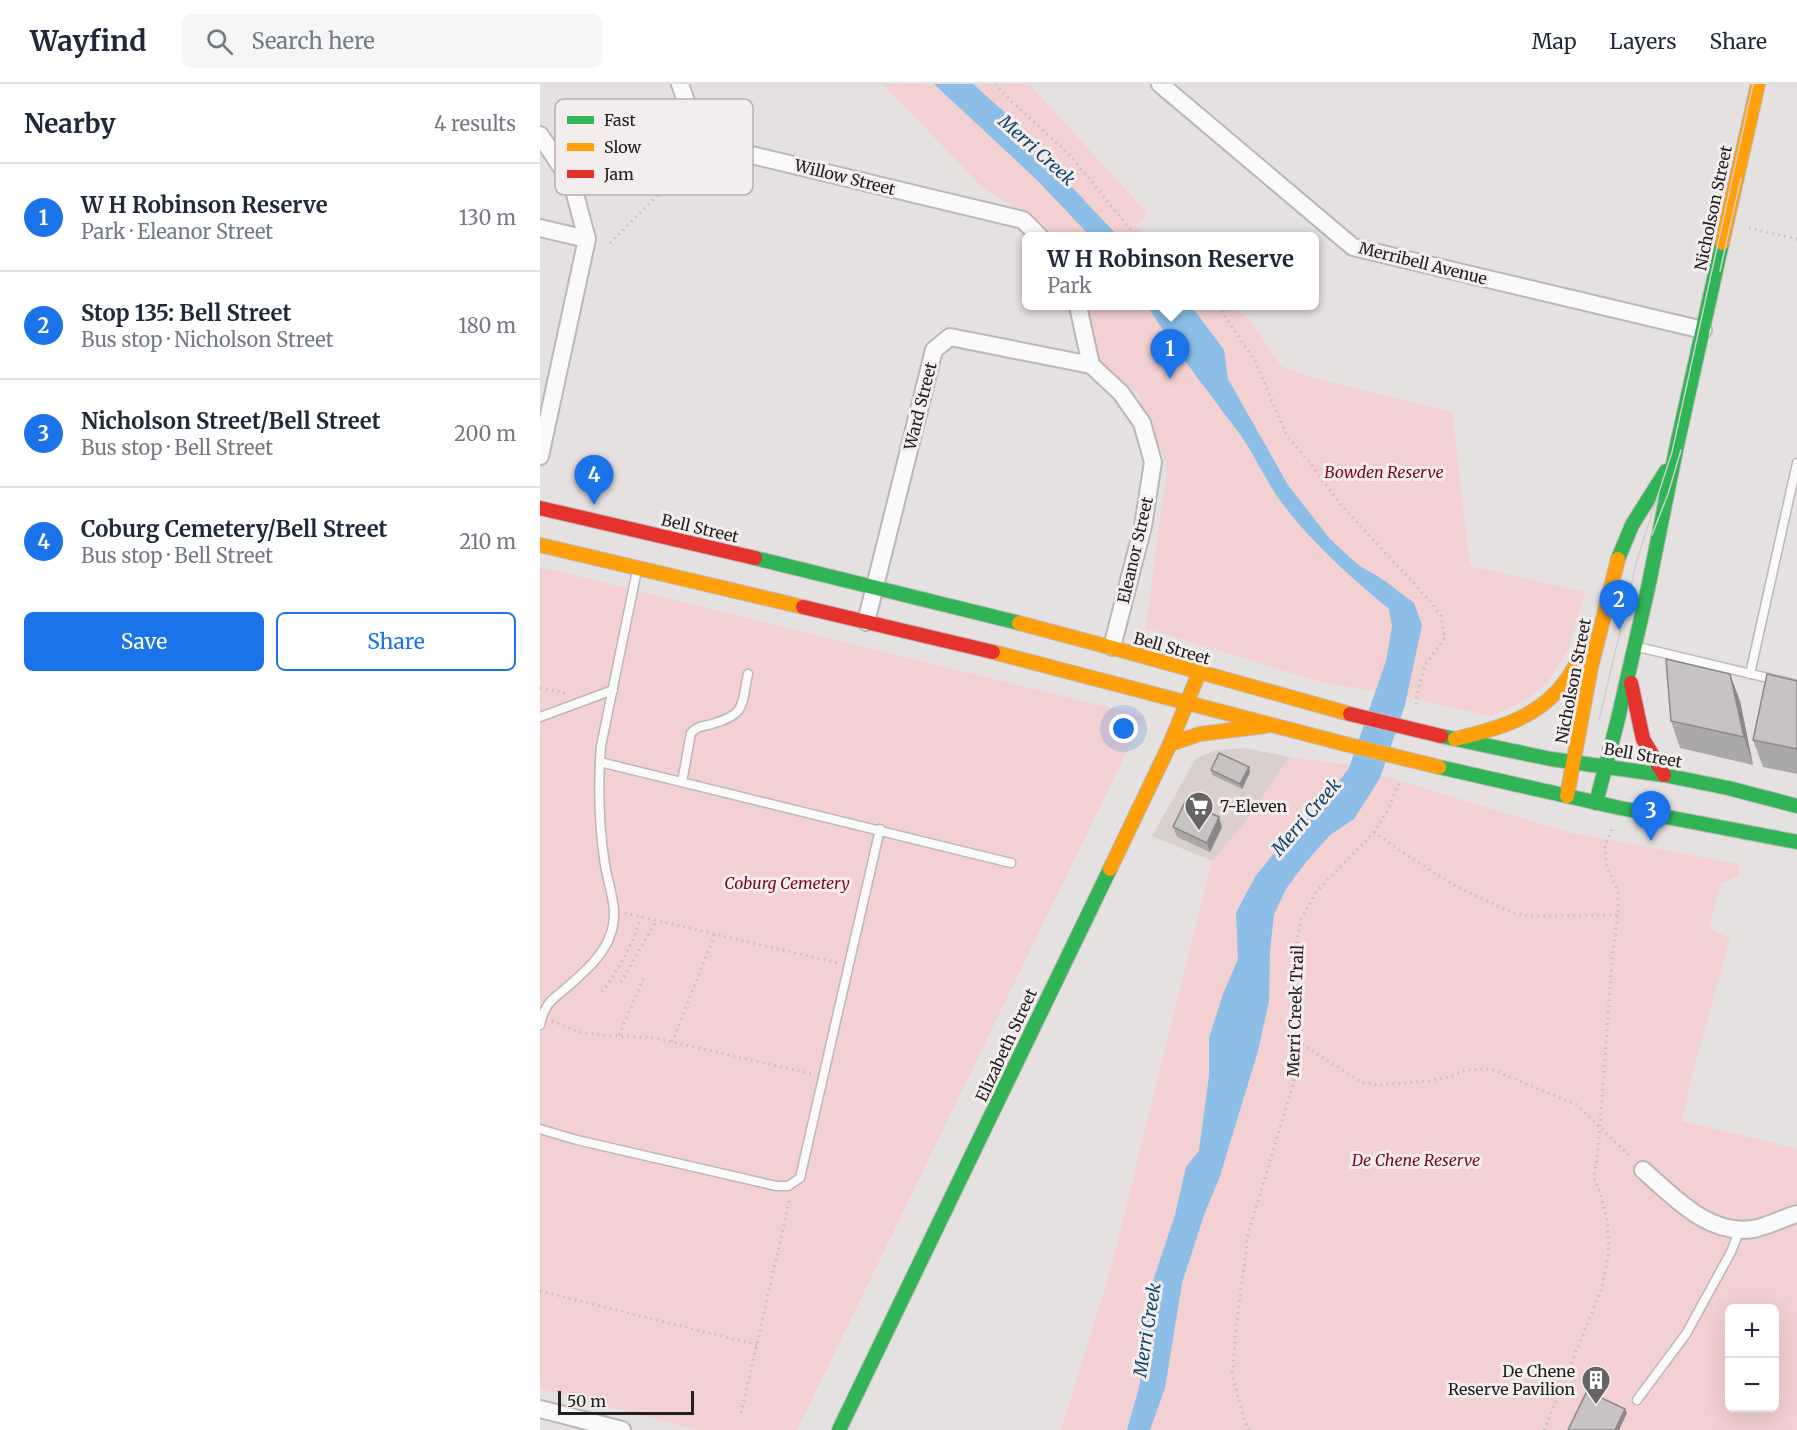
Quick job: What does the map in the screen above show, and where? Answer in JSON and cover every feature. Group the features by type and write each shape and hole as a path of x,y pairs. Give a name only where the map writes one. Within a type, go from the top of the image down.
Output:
{"main road":[{"name":"Nicholson Street","path":"1596,803 1629,673 1677,445 1758,84"},
{"name":"Nicholson Street","path":"1567,796 1589,677 1616,563 1632,525 1662,478 1677,445"},
{"name":"Bell Street","path":"540,508 875,587 1112,647 1350,714 1448,738 1551,759 1664,775 1727,793 1797,806"},
{"path":"540,545 1030,661 1439,767 1620,808 1722,822 1797,842"},
{"path":"1448,738 1496,730 1515,723 1536,711 1554,696 1580,656 1598,635"},
{"name":"Elizabeth Street","path":"839,1430 1170,744 1199,673"},
{"path":"1629,673 1643,739 1664,775"},
{"path":"1170,744 1200,734 1272,725"}],"street":[{"name":"Willow Street","path":"680,84 685,99"},
{"name":"Merribell Avenue","path":"1160,84 1353,247 1703,330"},
{"path":"540,135 555,158"},
{"name":"Willow Street","path":"753,155 1023,220 1034,232"},
{"path":"540,456 587,239 575,195"},
{"path":"540,228 587,239"},
{"path":"1079,310 1091,365"},
{"name":"Ward Street","path":"866,622 934,350 950,337 1091,365"},
{"name":"Eleanor Street","path":"1091,365 1121,393 1142,423 1153,462 1143,526 1112,647"},
{"path":"1643,1170 1689,1211 1717,1225 1753,1229 1797,1214"},
{"path":"540,1409 622,1430"}],"lane":[{"path":"1750,674 1797,463"},
{"path":"541,1020 551,1001 586,970 603,949 612,930 614,911 605,865 600,762 638,569"},
{"path":"1635,646 1797,685"},
{"path":"682,782 691,733 696,728 737,714 748,674"},
{"path":"540,717 613,690"},
{"path":"600,762 1011,862"},
{"path":"540,1129 600,1146 776,1186 788,1186 800,1178 880,829"},
{"path":"1637,1400 1686,1335 1731,1252 1740,1228"}],"path":[{"path":"995,84 1069,154 1133,232"},
{"path":"610,243 658,195"},
{"path":"1727,222 1797,239"},
{"path":"1221,310 1255,361 1287,436 1341,505 1441,616 1445,638 1425,665 1415,709"},
{"path":"540,688 571,695 579,702"},
{"name":"Merri Creek Trail","path":"1250,1430 1245,1422 1232,1375 1237,1322 1248,1234 1294,1081 1297,1041 1295,954 1301,919 1317,891 1374,832 1400,783 1403,772"},
{"path":"1544,1430 1602,1288 1609,1252 1607,1220 1594,1178 1612,959 1618,915 1618,892 1606,863 1605,846 1620,808"},
{"path":"1374,832 1454,885 1508,910 1527,916 1618,915"},
{"path":"614,911 849,965"},
{"path":"602,992 623,962 641,917"},
{"path":"621,982 656,921"},
{"path":"672,1042 715,934"},
{"path":"619,1035 644,977"},
{"path":"541,1020 579,1032 645,1036 824,1076"},
{"path":"1297,1041 1363,1083 1380,1085 1428,1081 1449,1077 1466,1070 1491,1069 1568,1100 1587,1113 1599,1128 1628,1153 1643,1170"},
{"path":"741,1413 793,1184"},
{"path":"540,1291 757,1345"}],"shaded area":[{"name":"7-Eleven","path":"1244,748 1290,757 1243,825 1212,861 1152,836 1196,758 1217,750"}],"green space":[{"path":"883,84 1029,84 1147,213 1136,226 1141,232 1051,232 1046,226 982,187"},
{"name":"Bowden Reserve","path":"1089,310 1236,310 1251,321 1281,366 1313,378 1452,412 1470,566 1585,592 1568,650 1548,682 1526,700 1491,716 1321,682 1146,628 1167,465 1137,392 1101,365"},
{"name":"Coburg Cemetery","path":"540,567 1144,716 797,1430 699,1430 540,1389"},
{"name":"De Chene Reserve","path":"1290,757 1348,765 1567,832 1739,864 1739,876 1721,883 1709,929 1730,938 1690,1083 1682,1121 1797,1149 1797,1430 1061,1430 1109,1275 1212,861 1243,825"}],"water":[{"path":"934,84 973,84 1010,117 1035,148 1114,232 1086,232 1037,180"},
{"name":"Merri Creek","path":"1150,310 1195,311 1224,350 1228,379 1288,485 1330,539 1357,564 1414,603 1422,625 1405,705 1380,778 1354,819 1330,835 1306,862 1286,889 1274,914 1270,951 1269,1001 1258,1051 1219,1179 1205,1212 1182,1283 1165,1388 1150,1430 1127,1430 1140,1384 1140,1340 1152,1284 1175,1215 1186,1167 1199,1151 1209,1076 1209,1038 1223,994 1238,959 1236,913 1255,877 1331,792 1349,768 1386,661 1392,626 1389,609 1332,559 1282,503 1241,436"}],"building":[{"path":"1666,659 1730,674 1744,737 1671,721"},
{"path":"1767,674 1797,681 1797,749 1753,740"},
{"path":"1219,753 1249,767 1240,784 1211,770"},
{"name":"7-Eleven","path":"1185,802 1219,817 1207,843 1173,827"},
{"name":"De Chene Reserve Pavilion","path":"1587,1391 1625,1409 1615,1430 1568,1430"}],"tram line":[{"path":"1599,720 1637,560 1672,452 1753,84"},
{"path":"1720,271 1741,178"},
{"path":"1652,535 1668,494 1681,450"}],"traffic: fast":[{"path":"1596,803 1648,588 1722,243"},
{"path":"1618,559 1632,525 1666,471"},
{"path":"755,558 1019,623"},
{"path":"1441,736 1551,759 1664,775 1728,788 1797,806"},
{"path":"1439,767 1620,808 1797,842"},
{"path":"839,1430 1110,869"}],"traffic: slow":[{"path":"1722,243 1758,84"},
{"path":"540,545 803,607"},
{"path":"1567,796 1591,667 1618,559"},
{"path":"1019,623 1350,714"},
{"path":"1455,739 1501,726 1542,705 1565,682 1591,643"},
{"path":"993,652 1345,744"},
{"path":"1110,869 1170,744 1199,673"},
{"path":"1170,744 1200,734 1265,726"},
{"path":"1345,744 1439,767"}],"traffic: jam":[{"path":"540,508 755,558"},
{"path":"803,607 993,652"},
{"path":"1631,683 1643,739 1664,775"},
{"path":"1350,714 1441,736"}],"place":[{"name":"W H Robinson Reserve","path":"1170,379"},
{"name":"Coburg Cemetery/Bell Street","path":"594,505"},
{"name":"Stop 135: Bell Street","path":"1619,630"},
{"name":"7-Eleven","path":"1199,832"},
{"name":"Nicholson Street/Bell Street","path":"1651,841"},
{"name":"De Chene Reserve Pavilion","path":"1596,1406"}]}
